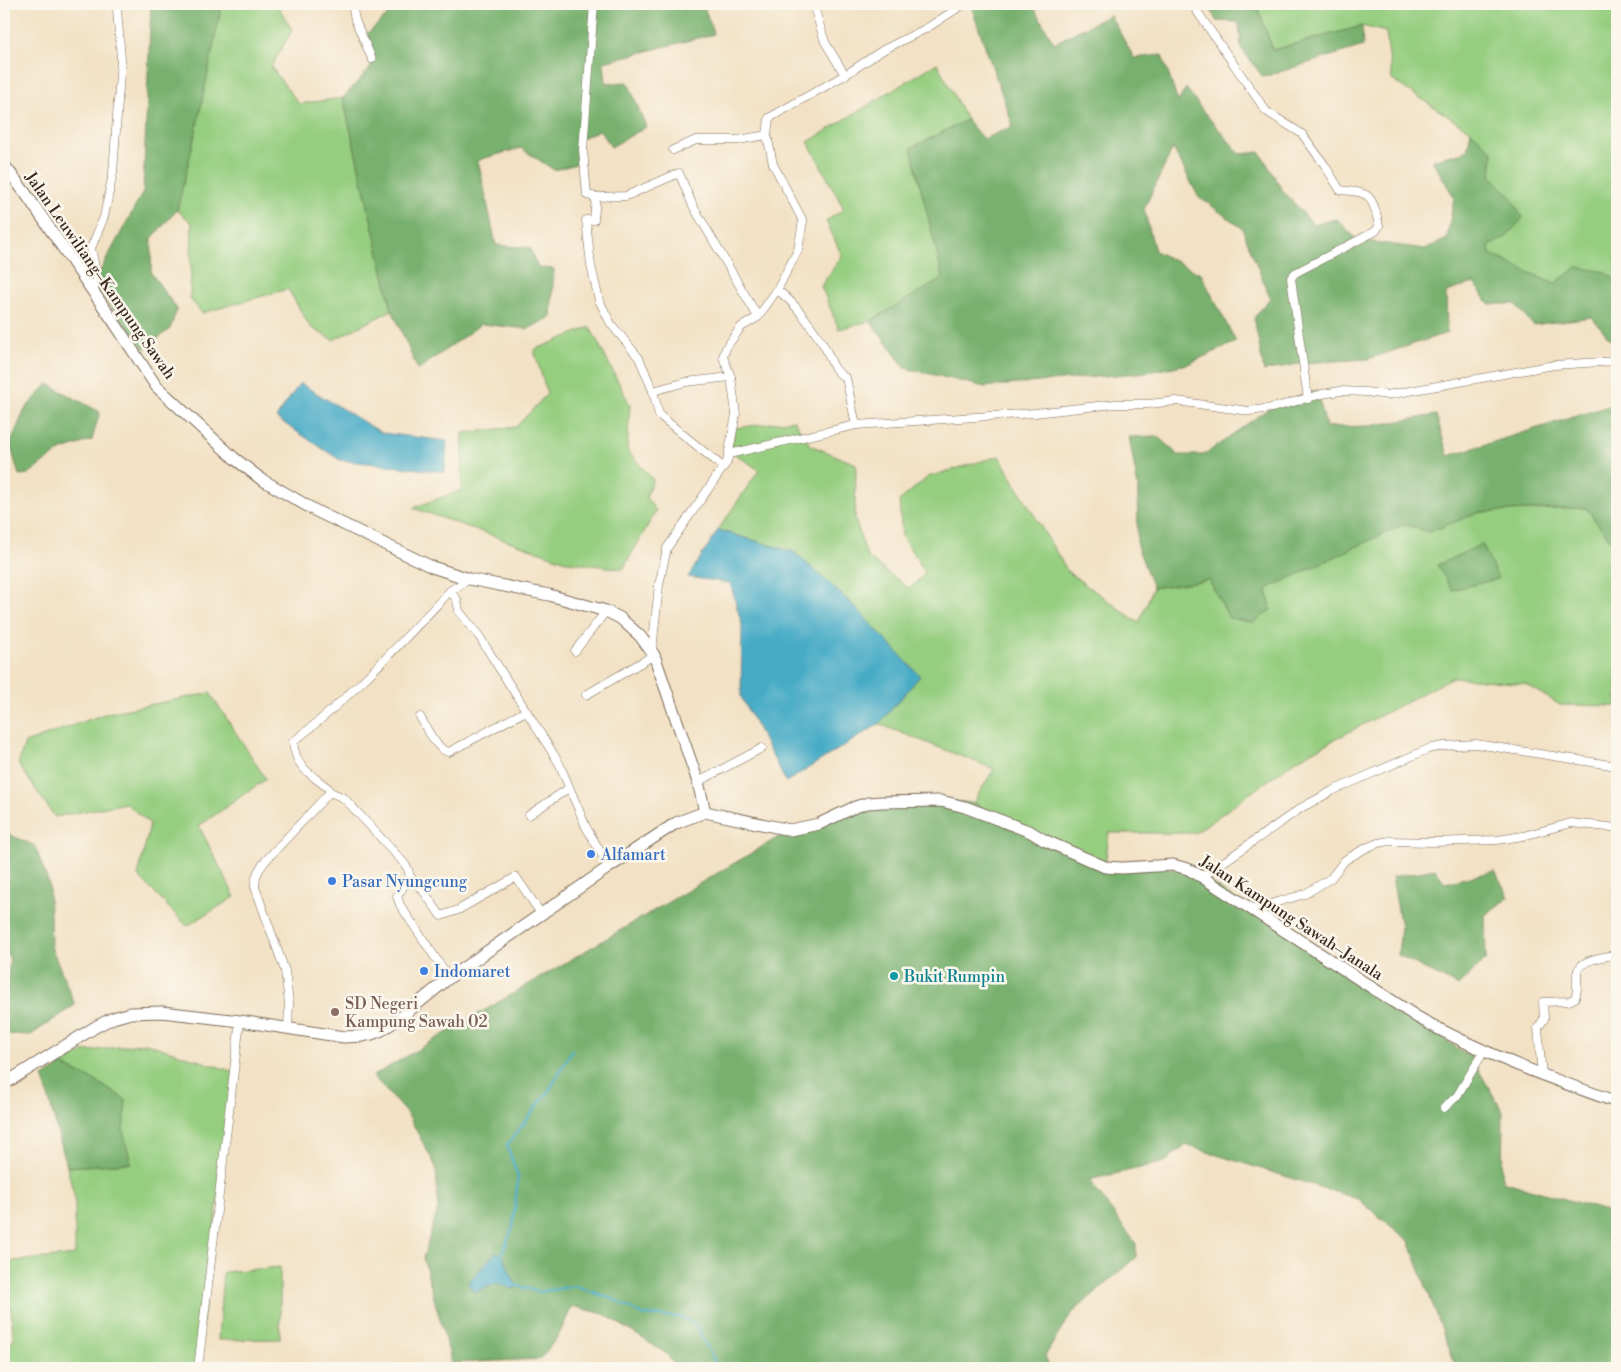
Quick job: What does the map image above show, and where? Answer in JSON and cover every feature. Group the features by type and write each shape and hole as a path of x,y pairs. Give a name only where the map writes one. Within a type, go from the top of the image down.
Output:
{"main road":[{"name":"Jalan Leuwiliang–Kampung Sawah","path":"4,165 7,178 26,194 156,386 234,458 261,479 316,511 432,567 469,579 549,595 606,611 620,618 640,636 653,653 698,782 705,812"},
{"name":"Jalan Kampung Sawah–Janala","path":"705,812 790,830 819,824 868,803 941,801 965,807 1031,832 1044,840 1104,867 1122,868 1173,865 1188,869 1253,909 1417,1017 1450,1036 1542,1076 1617,1102"},
{"path":"4,1084 97,1026 113,1018 131,1013 162,1012 344,1036 372,1034 382,1030 401,1017 449,978 676,823 705,812"}],"street":[{"path":"93,292 98,278 91,248 104,217 113,173 121,59 118,4"},
{"path":"352,4 355,20 372,59"},
{"path":"594,4 583,150 587,195 596,197 626,196 679,173 693,206 758,317"},
{"path":"813,4 825,42 845,75"},
{"path":"586,695 653,653 659,585 667,548 727,462 736,414 731,378 723,358 726,348 741,327 758,317 777,290 798,250 803,221 773,164 767,135 769,118 845,75 882,50 927,28 964,4"},
{"path":"1192,4 1266,111 1302,134 1340,190 1366,194 1370,197 1377,217 1379,226 1376,231 1294,273 1292,278 1308,398"},
{"path":"673,150 696,140 738,140 767,135"},
{"path":"596,197 594,220 586,220 591,266 599,300 611,324 639,358 653,391 659,415 723,467"},
{"path":"777,290 788,297 824,345 837,373 846,378 856,425"},
{"path":"728,454 856,425 1036,414 1115,404 1148,404 1176,401 1249,411 1272,408 1340,391 1386,395 1554,365 1617,361"},
{"path":"653,391 686,382 731,378"},
{"path":"469,579 450,591 351,694 292,742 295,756 303,768 328,788 330,792 344,798 404,863 410,877 422,889 442,916 458,910 516,877 542,914"},
{"path":"450,591 456,600 459,611 479,636 559,762 586,827 610,867"},
{"path":"575,651 606,611"},
{"path":"420,717 439,748 444,752 449,752 526,711"},
{"path":"1202,877 1301,808 1332,791 1428,749 1476,744 1617,766"},
{"path":"698,782 762,748"},
{"path":"529,815 570,788"},
{"path":"288,1028 289,1003 284,971 255,887 255,880 258,870 268,858 330,792"},
{"path":"1253,909 1305,894 1332,878 1345,860 1378,843 1390,841 1497,840 1523,836 1571,824 1617,828"},
{"path":"410,877 397,896 400,905 449,978"},
{"path":"1542,1076 1538,1028 1544,1019 1543,1002 1569,1001 1575,998 1580,966 1586,962 1617,954"},
{"path":"198,1368 240,1021"},
{"path":"1444,1108 1457,1096 1484,1051"}],"green space":[{"path":"151,4 222,4 196,131 177,210 152,238 151,273 177,309 170,329 144,349 93,284 143,192"},
{"path":"222,4 277,4 292,30 271,67 299,104 343,98 392,310 333,340 310,327 288,289 202,313 190,299 192,223 177,210"},
{"path":"393,4 703,4 714,34 604,62 606,83 628,82 646,127 611,147 600,130 575,141 580,163 554,170 521,148 478,160 496,245 530,248 538,268 554,269 551,317 528,329 481,324 418,370 392,310 343,98 371,67 366,35 394,9"},
{"path":"976,4 1032,4 1054,43 1110,15 1134,58 1162,55 1178,102 1186,88 1240,154 1260,152 1283,191 1313,224 1337,219 1357,240 1425,249 1447,239 1454,197 1432,160 1467,151 1471,131 1493,152 1491,176 1510,195 1523,218 1506,237 1489,246 1490,254 1554,284 1577,267 1606,272 1617,282 1617,348 1592,317 1533,325 1515,304 1489,304 1474,283 1446,292 1447,333 1368,359 1303,363 1264,371 1254,318 1270,298 1242,228 1198,196 1173,148 1144,209 1155,251 1201,274 1236,342 1188,364 1148,372 985,387 905,368 870,321 943,278 911,148 967,120 983,139 1013,126 971,6"},
{"path":"1209,4 1256,4 1273,50 1362,26 1363,46 1263,77 1241,48 1239,22 1216,21"},
{"path":"1256,4 1617,4 1617,282 1606,272 1554,284 1490,254 1489,246 1506,237 1510,195 1491,176 1493,152 1471,131 1392,80 1386,32 1362,26 1273,50"},
{"path":"937,63 967,120 911,148 944,278 870,321 839,329 821,286 842,256 826,221 844,209 808,142"},
{"path":"590,327 630,405 627,450 653,480 646,497 656,511 623,569 569,562 413,508 462,490 463,433 516,427 547,394 534,350"},
{"path":"48,384 100,412 92,440 60,451 28,474 19,475 10,444 25,409"},
{"path":"1317,390 1326,427 1370,426 1436,415 1448,456 1612,405 1617,480 1617,549 1586,508 1480,512 1429,532 1404,524 1267,589 1271,610 1253,623 1229,618 1209,580 1153,588 1137,546 1138,487 1129,437 1157,436 1178,455 1204,455 1268,409"},
{"path":"794,420 810,445 856,464 855,519 867,557 910,589 925,572 902,536 899,501 928,477 999,456 1068,572 1139,623 1153,588 1209,579 1229,618 1267,589 1404,524 1429,532 1480,512 1586,508 1617,549 1617,706 1560,705 1525,684 1453,677 1298,759 1195,833 1109,833 1105,867 973,803 994,769 879,724 920,676 794,552 718,530 759,470 731,451 735,428"},
{"path":"1482,544 1498,579 1452,590 1437,565"},
{"path":"210,693 266,779 199,826 235,897 187,926 138,876 150,824 126,803 55,817 18,764 25,743 107,713"},
{"path":"901,797 973,803 1105,867 1157,866 1196,873 1471,1057 1503,1112 1502,1181 1617,1214 1617,1366 1599,1368 1496,1368 1454,1362 1409,1241 1358,1199 1185,1145 1165,1162 1089,1180 1136,1244 1136,1257 1071,1314 1045,1356 1050,1368 676,1368 667,1354 604,1314 572,1306 559,1335 540,1359 452,1363 423,1258 438,1209 436,1167 408,1115 373,1076 777,838 845,811"},
{"path":"4,832 35,846 49,884 51,946 75,1005 31,1035 4,1034 4,1005 10,960 4,946"},
{"path":"1435,869 1445,883 1495,871 1509,897 1485,915 1486,959 1458,986 1398,955 1401,927 1392,877"},
{"path":"146,1043 234,1072 197,1368 4,1368 4,1344 14,1341 6,1262 75,1255 75,1198 67,1167 131,1163 123,1131 126,1100 94,1080 62,1065 83,1052"},
{"path":"62,1065 94,1080 126,1100 123,1131 131,1163 67,1167 43,1077"},
{"path":"280,1267 280,1339 218,1340 223,1272"}],"water":[{"path":"300,383 382,433 447,441 445,472 340,460 276,418"},
{"path":"718,530 794,552 852,604 920,676 879,724 786,782 741,697 742,625 730,583 688,577"},
{"path":"496,1252 502,1254 517,1287 513,1289 497,1283 474,1293 468,1283"}],"waterway":[{"path":"501,1256 513,1227 518,1177 507,1145 549,1091 572,1050"},
{"path":"515,1285 540,1292 575,1286 613,1299 643,1315 681,1317 696,1325 718,1368"}],"place":[{"name":"Alfamart","path":"591,854"},
{"name":"Pasar Nyungcung","path":"332,881"},
{"name":"Indomaret","path":"424,971"},
{"name":"Bukit Rumpin","path":"894,976"},
{"name":"SD Negeri Kampung Sawah 02","path":"335,1012"}]}
